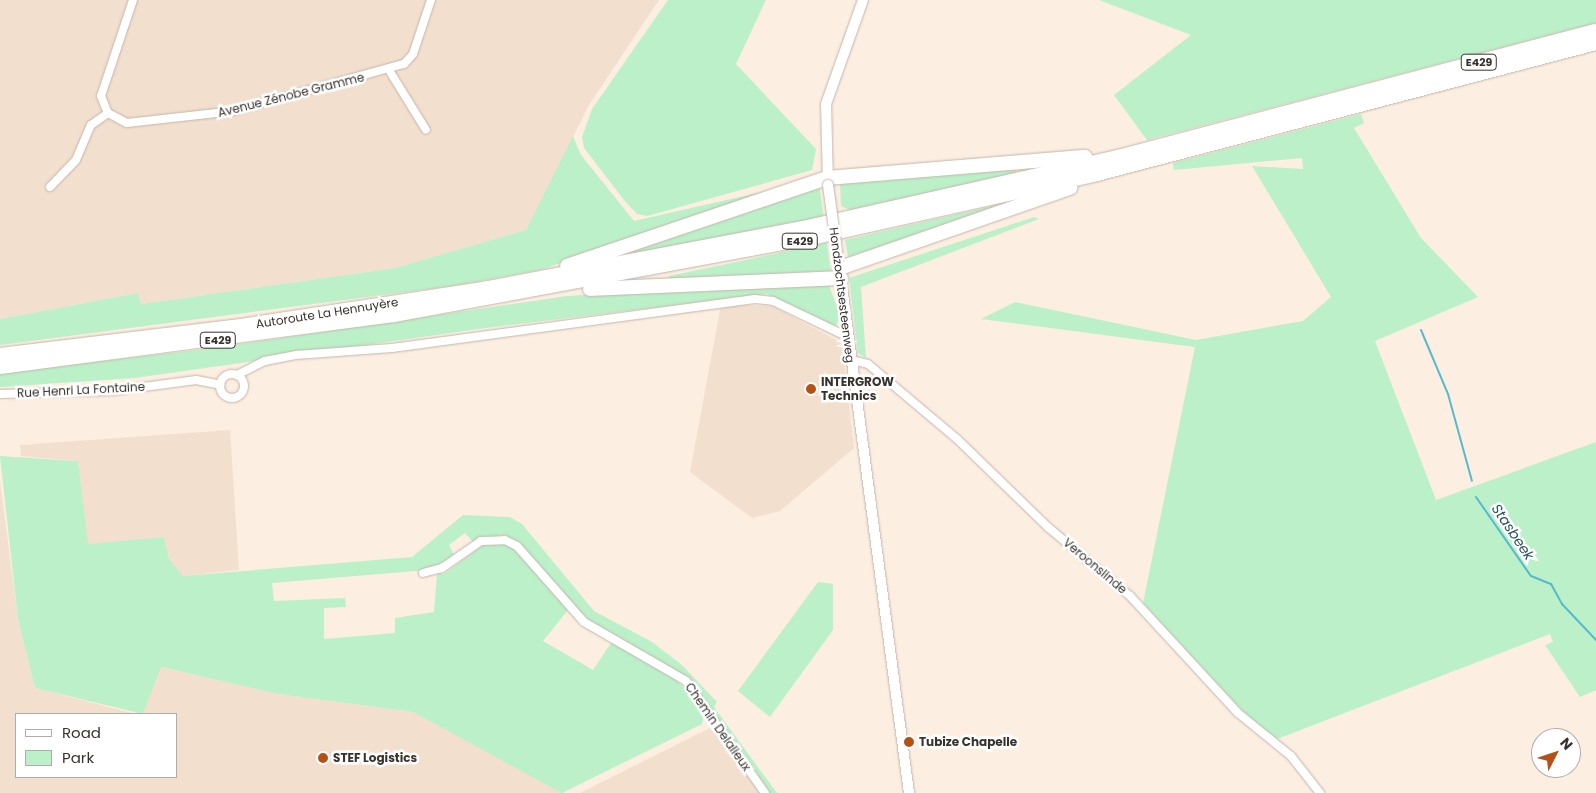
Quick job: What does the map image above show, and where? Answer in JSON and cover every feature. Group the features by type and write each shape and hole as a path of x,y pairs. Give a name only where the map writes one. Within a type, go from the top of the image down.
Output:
{"highway":[{"name":"E429","path":"503,291 812,226 1118,157 1596,31"},
{"name":"E429","path":"503,291 816,237 1097,174 1596,43"},
{"path":"488,288 608,254 828,182 1118,157"},
{"path":"503,291 622,287 840,268 1077,186 1097,174"},
{"name":"Autoroute La Hennuyère","path":"0,355 228,327 488,288 503,291"},
{"name":"Autoroute La Hennuyère","path":"0,367 503,291"}],"main road":[{"name":"Hondzochtsesteenweg","path":"863,0 828,95 824,150 909,793"}],"street":[{"path":"50,187 76,160 92,125 108,113 101,96 133,0"},
{"name":"Avenue Zénobe Gramme","path":"108,113 127,123 193,119 389,70 413,54 430,0"},
{"path":"389,70 426,130"},
{"path":"221,385 225,377 237,375 265,361 296,355 392,348 756,299 780,304 830,332 848,337"},
{"name":"Veroonslinde","path":"851,360 868,364 957,438 1049,528 1130,596 1238,713 1291,756 1320,793"},
{"name":"Rue Henri La Fontaine","path":"0,394 113,391 196,380 221,385 228,397 238,396 244,387 237,375"},
{"name":"Chemin Delalieux","path":"423,573 442,568 482,541 505,540 517,546 584,622 686,681 765,793"}],"shaded area":[{"path":"0,0 659,0 589,105 526,230 395,268 141,304 138,293 0,319"},
{"path":"721,305 772,306 842,343 854,448 780,511 752,518 690,472"},
{"path":"230,430 239,570 183,576 169,559 164,537 87,545 78,461 21,456 20,445"},
{"path":"0,481 18,619 35,688 132,713 15,713 15,778 178,778 178,713 143,713 160,667 278,694 413,712 564,793 0,793"},
{"path":"710,728 761,793 580,793"}],"green space":[{"path":"668,0 766,0 736,64 816,149 812,170 647,216 637,214 624,200 584,148 582,137 592,109"},
{"path":"1099,0 1596,0 1596,23 1147,140 1114,95 1191,35"},
{"path":"1361,114 1364,123 1354,128 1421,238 1478,297 1375,341 1436,500 1596,442 1596,690 1580,697 1545,645 1553,642 1550,634 1277,739 1245,714 1143,603 1195,347 981,319 1015,302 1196,340 1303,321 1331,297 1252,166 1303,169 1302,158 1174,170 1173,163"},
{"path":"573,136 581,155 634,221 806,182 540,270 459,285 0,345 0,319 138,293 141,304 395,268 526,230"},
{"path":"1015,168 1016,173 853,211 841,206 840,182"},
{"path":"819,185 824,218 634,254 633,249"},
{"path":"993,206 994,210 848,257 845,240"},
{"path":"1034,217 1039,219 861,287 866,358 858,353 849,278"},
{"path":"827,243 831,274 667,282 669,276"},
{"path":"828,282 840,316 835,328 767,294 478,329 135,378 0,387 0,373 206,349 567,296"},
{"path":"0,456 78,461 88,544 164,537 169,559 183,576 412,557 463,515 510,517 522,524 594,611 652,642 682,665 717,702 714,707 777,793 767,793 677,672 589,624 516,542 501,535 474,543 465,533 449,545 455,557 427,570 272,583 274,601 345,598 346,607 324,608 324,639 395,633 395,618 434,612 437,574 444,574 483,545 503,543 521,553 568,610 543,641 593,670 611,643 665,669 693,697 704,715 702,724 562,793 413,712 278,694 161,667 143,713 35,688 18,619"},
{"path":"818,582 833,584 833,630 770,717 738,691"}],"waterway":[{"name":"Stasbeek","path":"1421,330 1448,394 1472,481"},
{"name":"Stasbeek","path":"1476,497 1531,576 1551,584 1562,604 1596,640"}],"place":[{"name":"INTERGROW Technics","path":"811,389"},
{"name":"Tubize Chapelle","path":"909,742"},
{"name":"STEF Logistics","path":"323,758"}]}
